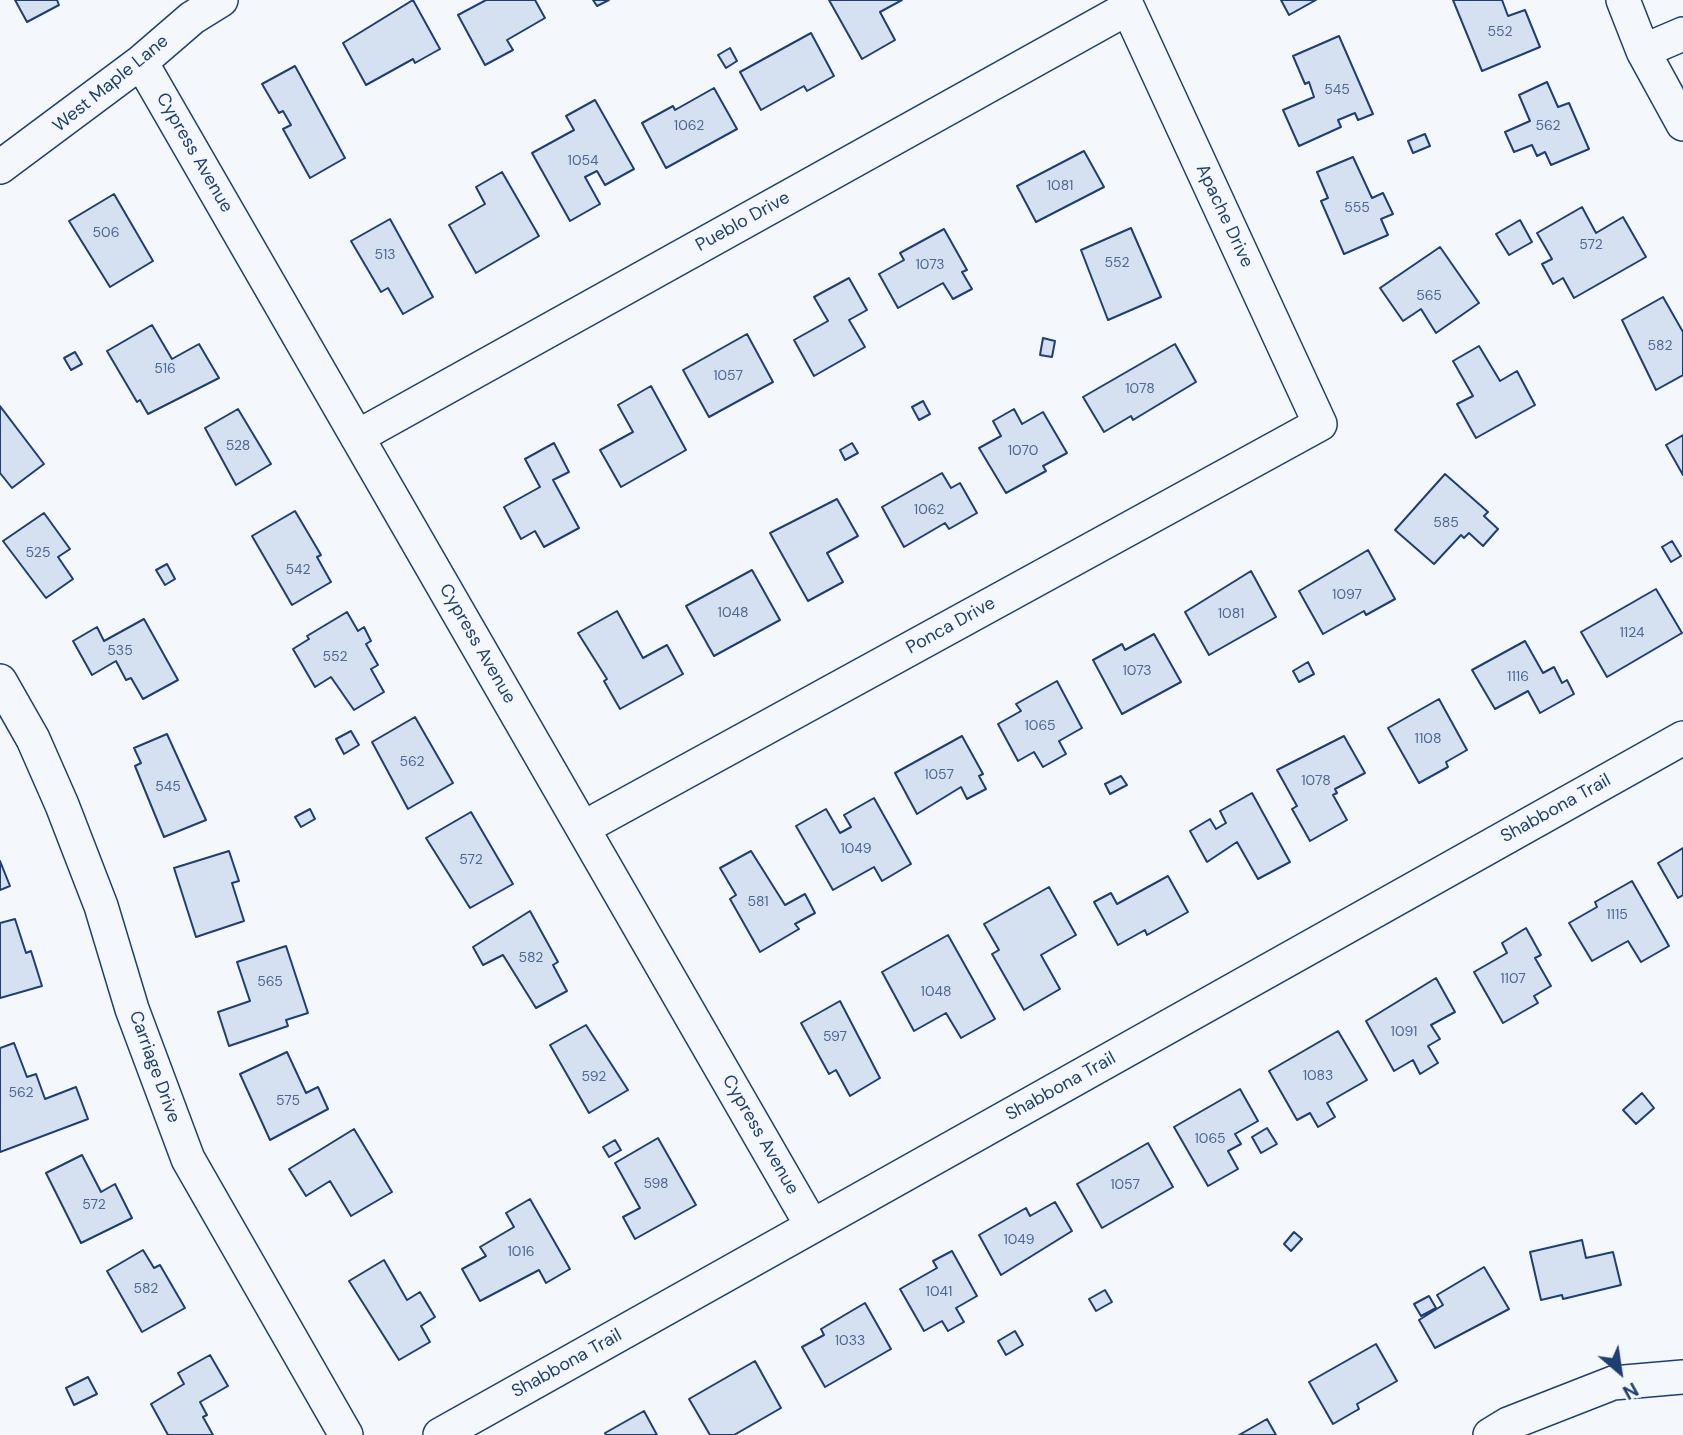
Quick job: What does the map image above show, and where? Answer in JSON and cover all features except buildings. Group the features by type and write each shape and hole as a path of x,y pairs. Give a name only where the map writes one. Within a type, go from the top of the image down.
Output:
{"street":[{"name":"West Maple Lane","path":"0,167 52,132 192,18 221,0"},
{"path":"1623,0 1643,51 1683,124"},
{"name":"Apache Drive","path":"1128,8 1320,424"},
{"name":"Pueblo Drive","path":"357,437 1128,8"},
{"path":"1643,51 1683,34"},
{"name":"Cypress Avenue","path":"141,62 812,1226"},
{"name":"Ponca Drive","path":"583,828 1320,424"},
{"name":"Carriage Drive","path":"0,681 33,739 67,818 101,906 132,1009 188,1159 346,1435"},
{"name":"Shabbona Trail","path":"440,1435 1683,738"},
{"path":"1490,1435 1508,1424 1613,1383 1683,1377"}]}
